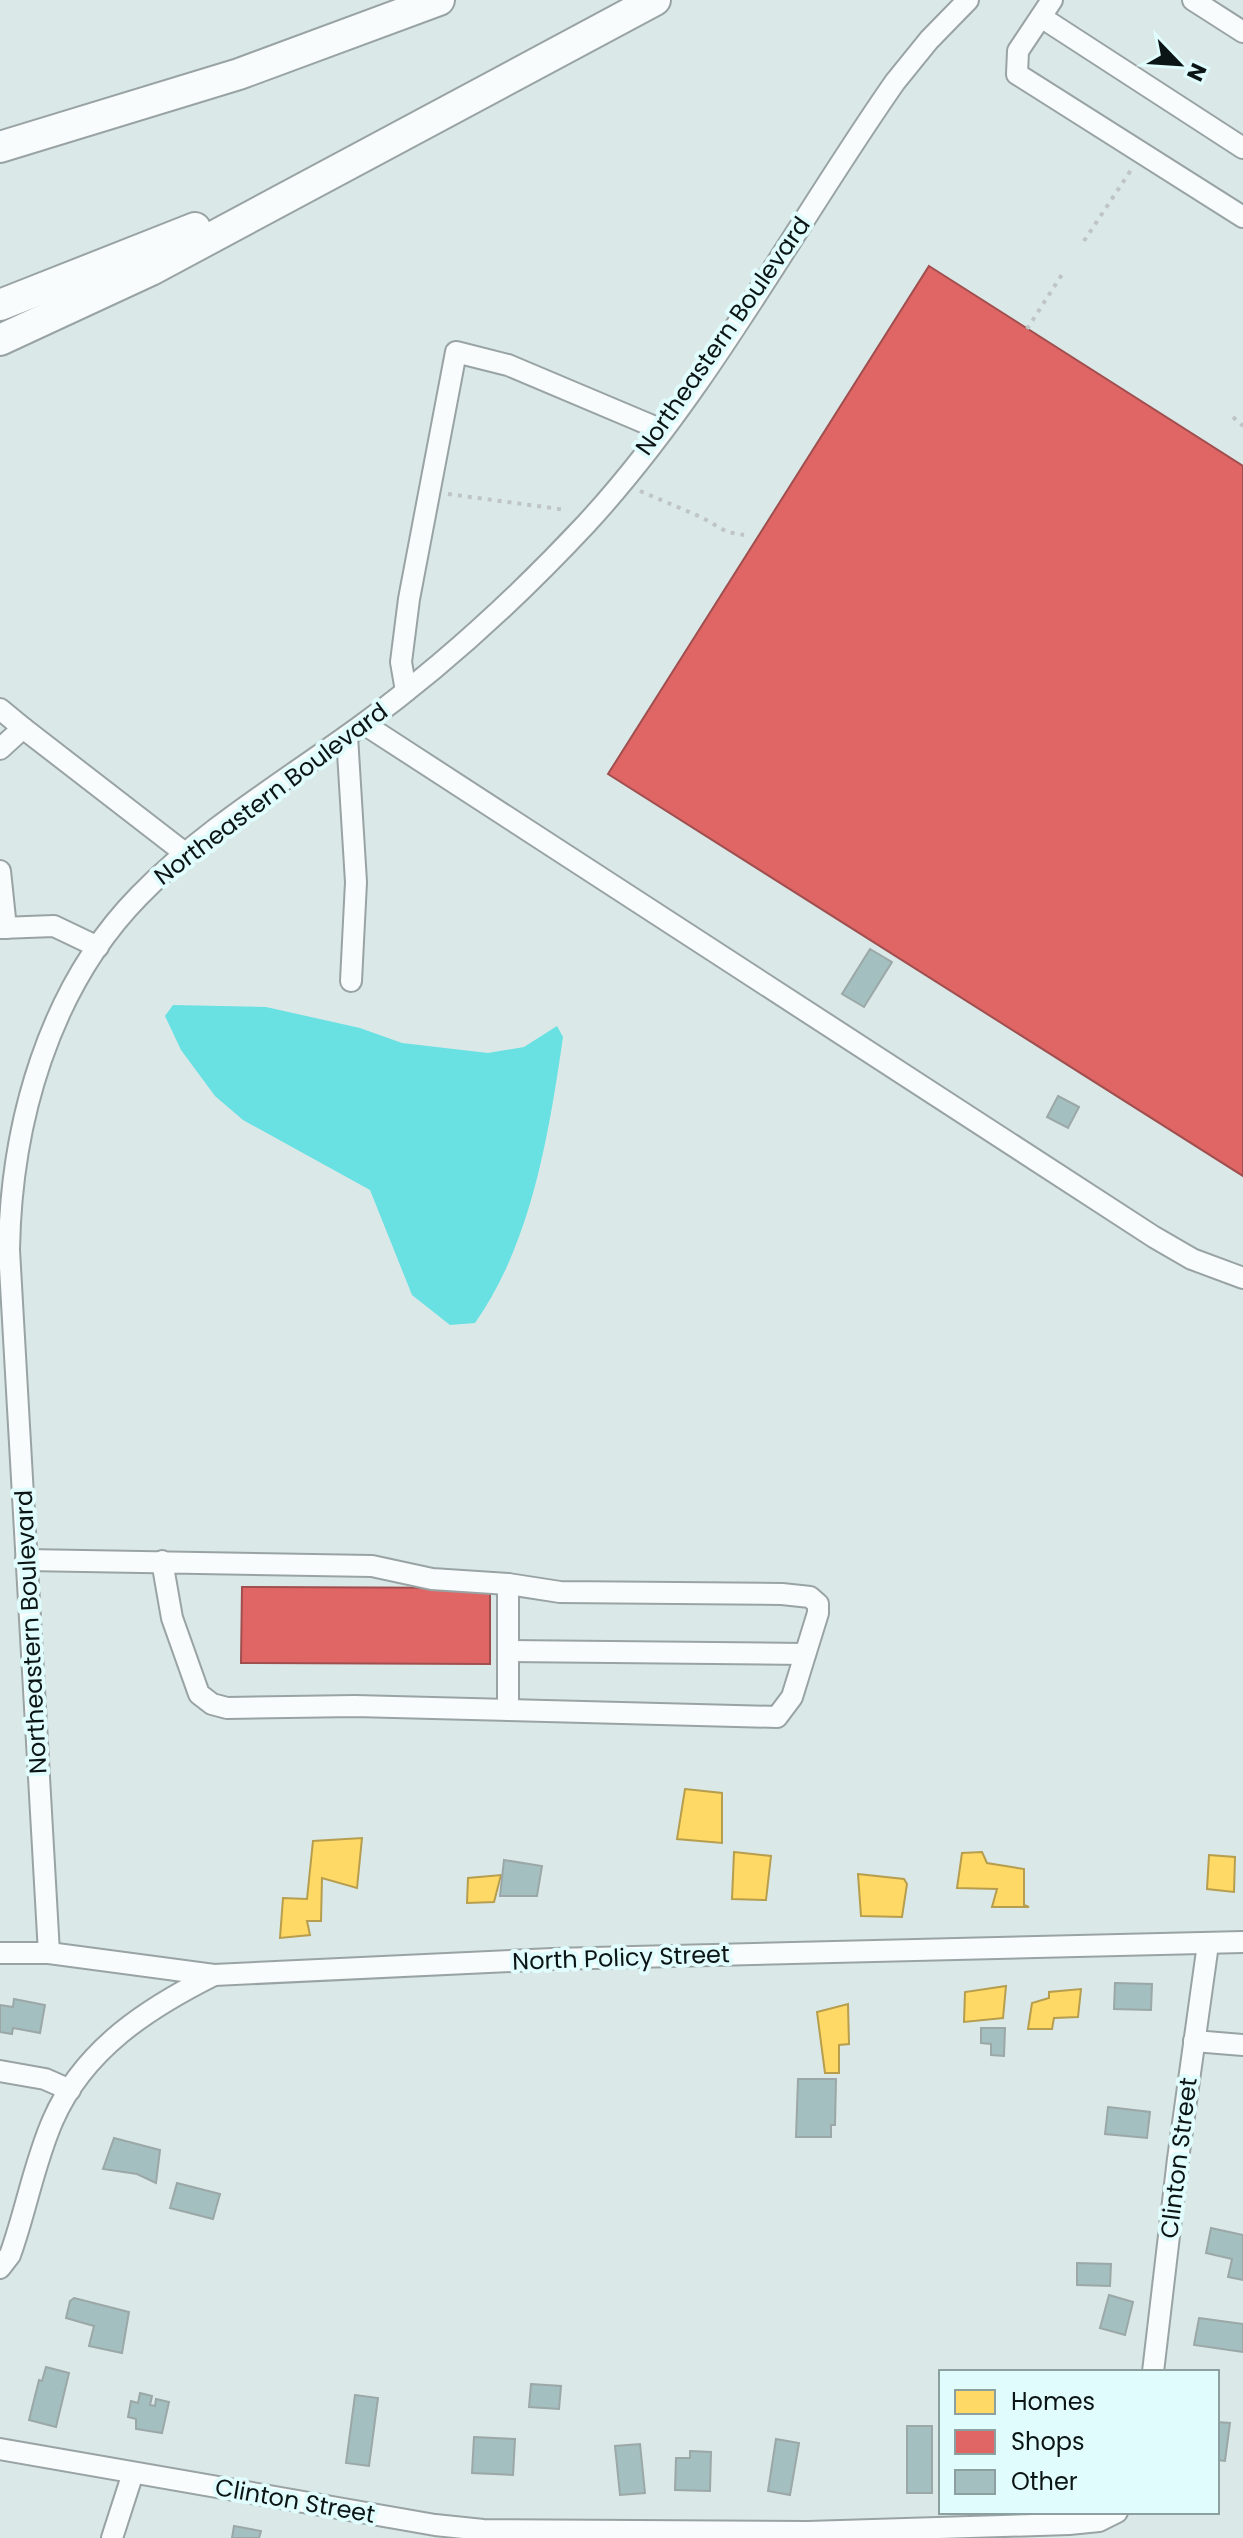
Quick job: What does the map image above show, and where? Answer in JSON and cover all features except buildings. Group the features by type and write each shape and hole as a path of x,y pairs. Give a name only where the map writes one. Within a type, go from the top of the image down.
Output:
{"highway":[{"path":"0,147 225,79 439,0"},
{"path":"0,340 151,270 655,0"},
{"path":"0,305 278,195 434,121"}],"street":[{"name":"Northeastern Boulevard","path":"49,1953 26,1560 8,1399 5,1283 9,1217 24,1116 57,1019 98,947 138,897 186,854 356,730 483,628 591,518 662,430 895,82 929,40 968,0"},
{"path":"1193,0 1243,32"},
{"path":"1243,148 1046,9 1018,51 1017,74 1243,217"},
{"path":"406,691 401,662 409,599 456,352 508,365 662,430"},
{"path":"0,709 186,854"},
{"path":"0,749 23,728"},
{"path":"351,981 356,882 356,730"},
{"path":"356,730 1154,1237 1192,1259 1243,1278"},
{"path":"0,871 3,928 54,926 98,947"},
{"path":"26,1560 162,1561 372,1566 432,1579 508,1584 560,1592 750,1592 810,1597 818,1604 818,1613 792,1697 777,1717 508,1710 227,1708 212,1704 199,1694 172,1618 162,1561"},
{"path":"508,1584 508,1710"},
{"path":"508,1651 805,1654"},
{"name":"North Policy Street","path":"0,1953 49,1953 214,1975 553,1959 1243,1942"},
{"name":"Clinton Street","path":"1153,2370 1208,1944"},
{"path":"0,2268 10,2255 45,2140 70,2090 95,2057 134,2020 214,1975"},
{"path":"1194,2041 1243,2045"},
{"path":"0,2071 45,2079 70,2090"},
{"name":"Clinton Street","path":"0,2449 483,2530 881,2531 1069,2524 1099,2521 1113,2514"},
{"path":"112,2538 133,2473"}],"path":[{"path":"1084,241 1135,165"},
{"path":"1027,329 1063,273"},
{"path":"1233,417 1243,426"},
{"path":"640,491 701,517 727,532 744,535"},
{"path":"460,496 567,510"}],"water":[{"path":"173,1005 266,1007 360,1028 402,1043 488,1053 524,1047 557,1026 563,1037 535,1186 511,1258 475,1323 450,1325 412,1295 370,1190 243,1120 215,1096 181,1050 165,1016"}]}
